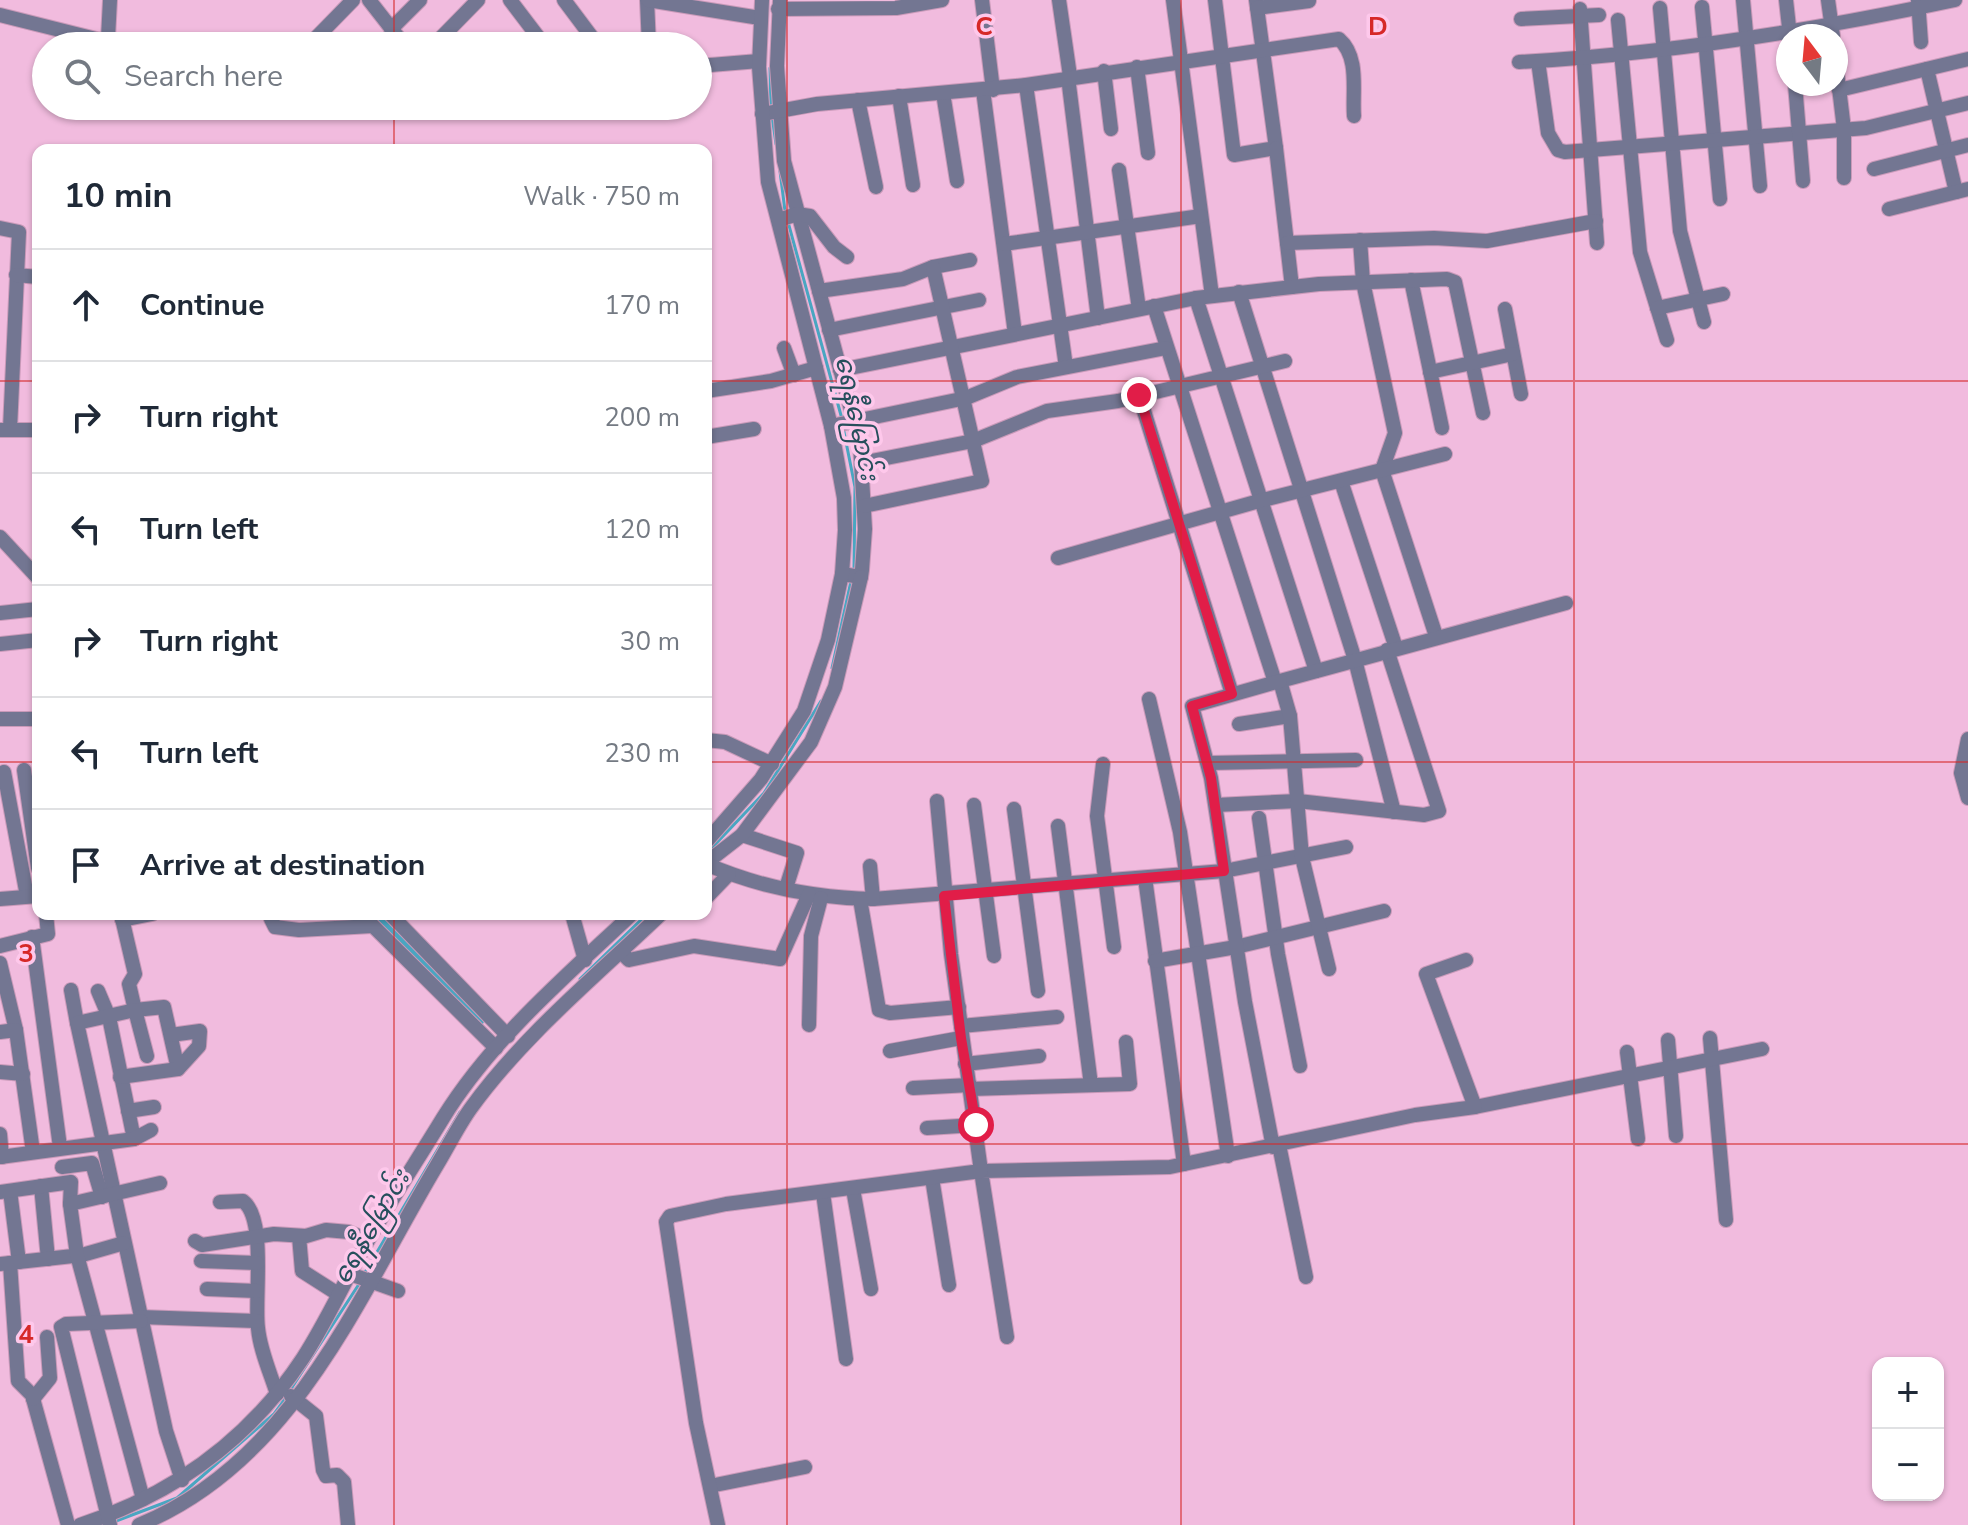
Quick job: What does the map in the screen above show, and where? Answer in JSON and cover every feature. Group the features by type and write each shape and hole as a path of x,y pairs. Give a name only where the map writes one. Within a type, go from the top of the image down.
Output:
{"street":[{"path":"110,0 110,32"},
{"path":"322,32 353,0"},
{"path":"369,0 393,32"},
{"path":"391,29 420,0"},
{"path":"447,32 478,0"},
{"path":"510,0 534,32"},
{"path":"564,0 588,32"},
{"path":"648,32 647,0 760,18"},
{"path":"712,835 772,764 821,684 828,640 852,575 844,498 841,379 759,61 762,0"},
{"path":"712,859 742,835 811,742 835,687 864,506 861,463 819,379 768,182 779,4 896,8 942,0"},
{"path":"982,0 988,90 1015,334"},
{"path":"1059,0 1098,318"},
{"path":"1173,0 1201,216 1204,297 1219,375 1316,671"},
{"path":"1215,0 1234,155 1276,148"},
{"path":"1743,0 1760,186"},
{"path":"1786,0 1789,24"},
{"path":"1828,0 1831,24"},
{"path":"1848,25 1918,4 1955,0"},
{"path":"1292,287 1256,4 1309,1"},
{"path":"1918,4 1921,42"},
{"path":"1702,7 1720,199"},
{"path":"1660,8 1680,231 1704,322"},
{"path":"1580,13 1597,243"},
{"path":"1521,19 1580,13 1599,15"},
{"path":"0,15 68,32"},
{"path":"1618,20 1638,240 1667,340"},
{"path":"1519,62 1622,56 1776,34"},
{"path":"772,112 858,100 988,90 1339,39 1344,42 1356,79 1354,116"},
{"path":"1848,88 1968,59"},
{"path":"712,65 759,61"},
{"path":"1538,61 1551,139 1558,150 1565,152 1866,128 1968,103"},
{"path":"1137,67 1148,153"},
{"path":"1889,209 1962,190 1946,150 1927,69"},
{"path":"1104,71 1111,129"},
{"path":"1026,85 1066,367"},
{"path":"943,93 957,181"},
{"path":"899,96 913,185"},
{"path":"1796,96 1803,181"},
{"path":"1840,96 1844,129 1844,178"},
{"path":"858,100 876,187"},
{"path":"1874,169 1968,145"},
{"path":"1119,170 1127,227 1146,308 1166,348 1219,514 1290,716 1302,857 1329,969"},
{"path":"779,220 796,214 810,216 834,247 847,257"},
{"path":"1004,244 1201,216"},
{"path":"1287,243 1434,238 1487,241 1596,221"},
{"path":"0,228 19,232 5,430 32,429"},
{"path":"1360,240 1363,282 1395,433 1382,470 1436,636"},
{"path":"819,291 903,279 933,267 970,260"},
{"path":"864,506 982,481 966,398 933,267"},
{"path":"16,275 32,276"},
{"path":"712,390 794,375 841,379 953,347 1204,297 1292,287 1447,279 1455,282 1483,413"},
{"path":"1411,280 1442,428"},
{"path":"1239,292 1355,660 1394,812"},
{"path":"1657,308 1723,294"},
{"path":"829,330 979,300"},
{"path":"1505,309 1521,394"},
{"path":"784,348 794,375"},
{"path":"842,423 966,398 1017,377 1166,348"},
{"path":"1430,372 1513,354"},
{"path":"861,463 973,441 1028,416 1139,395 1285,361"},
{"path":"1139,395 1232,694"},
{"path":"712,436 754,429"},
{"path":"1058,558 1259,501 1445,454"},
{"path":"1216,805 1298,805 1424,815 1437,812 1439,808 1341,481"},
{"path":"0,537 32,572"},
{"path":"1306,1277 1236,947 1208,763 1192,706 1436,636 1566,603"},
{"path":"0,613 32,610"},
{"path":"0,644 32,641"},
{"path":"1149,699 1173,793 1228,1156"},
{"path":"1239,724 1290,716"},
{"path":"0,719 32,719"},
{"path":"1968,739 1961,773 1968,798"},
{"path":"712,741 725,742 772,764"},
{"path":"1208,763 1356,760"},
{"path":"1103,764 1097,816 1114,947"},
{"path":"0,899 32,896 2,772 31,770"},
{"path":"937,801 944,896 965,1064 1007,1337"},
{"path":"974,805 994,956"},
{"path":"1014,809 1038,991"},
{"path":"1259,818 1276,938 1300,1066"},
{"path":"1058,826 1091,1085"},
{"path":"742,835 797,853 786,888"},
{"path":"712,867 729,874 823,897 866,899 944,896 1224,871 1346,847"},
{"path":"870,866 866,899 879,1010 890,1013 959,1007"},
{"path":"712,892 729,874"},
{"path":"1145,878 1184,1164"},
{"path":"621,952 629,960 673,949 712,946 780,959 823,897"},
{"path":"809,1025 811,936 823,897"},
{"path":"1155,961 1236,947 1384,911"},
{"path":"0,946 49,932 47,920"},
{"path":"123,920 135,974 129,984 147,1056"},
{"path":"272,920 275,927 299,930 372,926"},
{"path":"366,920 496,1048"},
{"path":"396,920 508,1036"},
{"path":"574,920 585,960"},
{"path":"611,920 614,931"},
{"path":"80,1525 107,1520 143,1499 188,1486 250,1452 296,1400 324,1341 338,1294 444,1117 496,1048 626,920"},
{"path":"139,1525 188,1486 324,1341 369,1280 468,1111 519,1051 655,920"},
{"path":"32,937 60,1147"},
{"path":"1466,960 1426,974 1475,1107"},
{"path":"0,963 16,1030 33,1152"},
{"path":"71,990 104,1143 108,1195"},
{"path":"98,991 109,1017 134,1139"},
{"path":"77,1023 164,1007 178,1069"},
{"path":"890,1051 961,1032 1057,1017"},
{"path":"0,1032 16,1030"},
{"path":"120,1077 178,1069 199,1046 200,1031 171,1035"},
{"path":"1710,1038 1726,1220"},
{"path":"1668,1040 1676,1136"},
{"path":"913,1088 1132,1083 1126,1042"},
{"path":"718,1525 696,1423 666,1222 676,1213 932,1178 981,1167 1086,1171 1184,1164 1762,1049"},
{"path":"1627,1052 1638,1139"},
{"path":"965,1064 1039,1056"},
{"path":"0,1072 23,1074"},
{"path":"128,1111 154,1107"},
{"path":"927,1128 976,1125"},
{"path":"0,1134 1,1157 134,1139 151,1130"},
{"path":"62,1167 92,1163 108,1195 124,1243 166,1431 188,1486"},
{"path":"932,1178 949,1285"},
{"path":"68,1525 31,1391 19,1384 16,1369 5,1192 71,1182 70,1204 78,1256 143,1499"},
{"path":"70,1204 160,1183"},
{"path":"41,1186 48,1259"},
{"path":"853,1189 871,1289"},
{"path":"823,1193 846,1359"},
{"path":"220,1202 236,1200 247,1203 255,1236 257,1321 280,1390 296,1400 317,1421 326,1476 337,1475 344,1482 348,1525"},
{"path":"195,1241 202,1245 255,1236 299,1236 339,1230 368,1240"},
{"path":"299,1236 302,1271 338,1294"},
{"path":"10,1263 78,1256 124,1243"},
{"path":"201,1261 257,1263"},
{"path":"350,1274 398,1291"},
{"path":"207,1289 257,1291"},
{"path":"107,1520 61,1335 62,1325 140,1319 257,1321"},
{"path":"33,1399 50,1378 47,1337"},
{"path":"710,1486 805,1467"}],"waterway":[{"name":"ရေနီမြောင်း","path":"770,68 771,108"},
{"name":"ရေနီမြောင်း","path":"772,116 776,144"},
{"name":"ရေနီမြောင်း","path":"780,171 785,211"},
{"name":"ရေနီမြောင်း","path":"788,222 842,419"},
{"name":"ရေနီမြောင်း","path":"843,427 855,487 854,570"},
{"name":"ရေနီမြောင်း","path":"832,668 851,581"},
{"name":"ရေနီမြောင်း","path":"712,848 764,793 821,701"},
{"path":"380,920 479,1021"},
{"name":"ရေနီမြောင်း","path":"580,979 641,920"},
{"name":"ရေနီမြောင်း","path":"364,1274 460,1112"},
{"name":"ရေနီမြောင်း","path":"289,1392 361,1281"},
{"name":"ရေနီမြောင်း","path":"116,1521 177,1498 274,1414 285,1399"}],"route":[{"path":"976,1125 961,1038 958,987 944,896 1224,871 1211,778 1192,706 1232,694 1139,395"}]}
